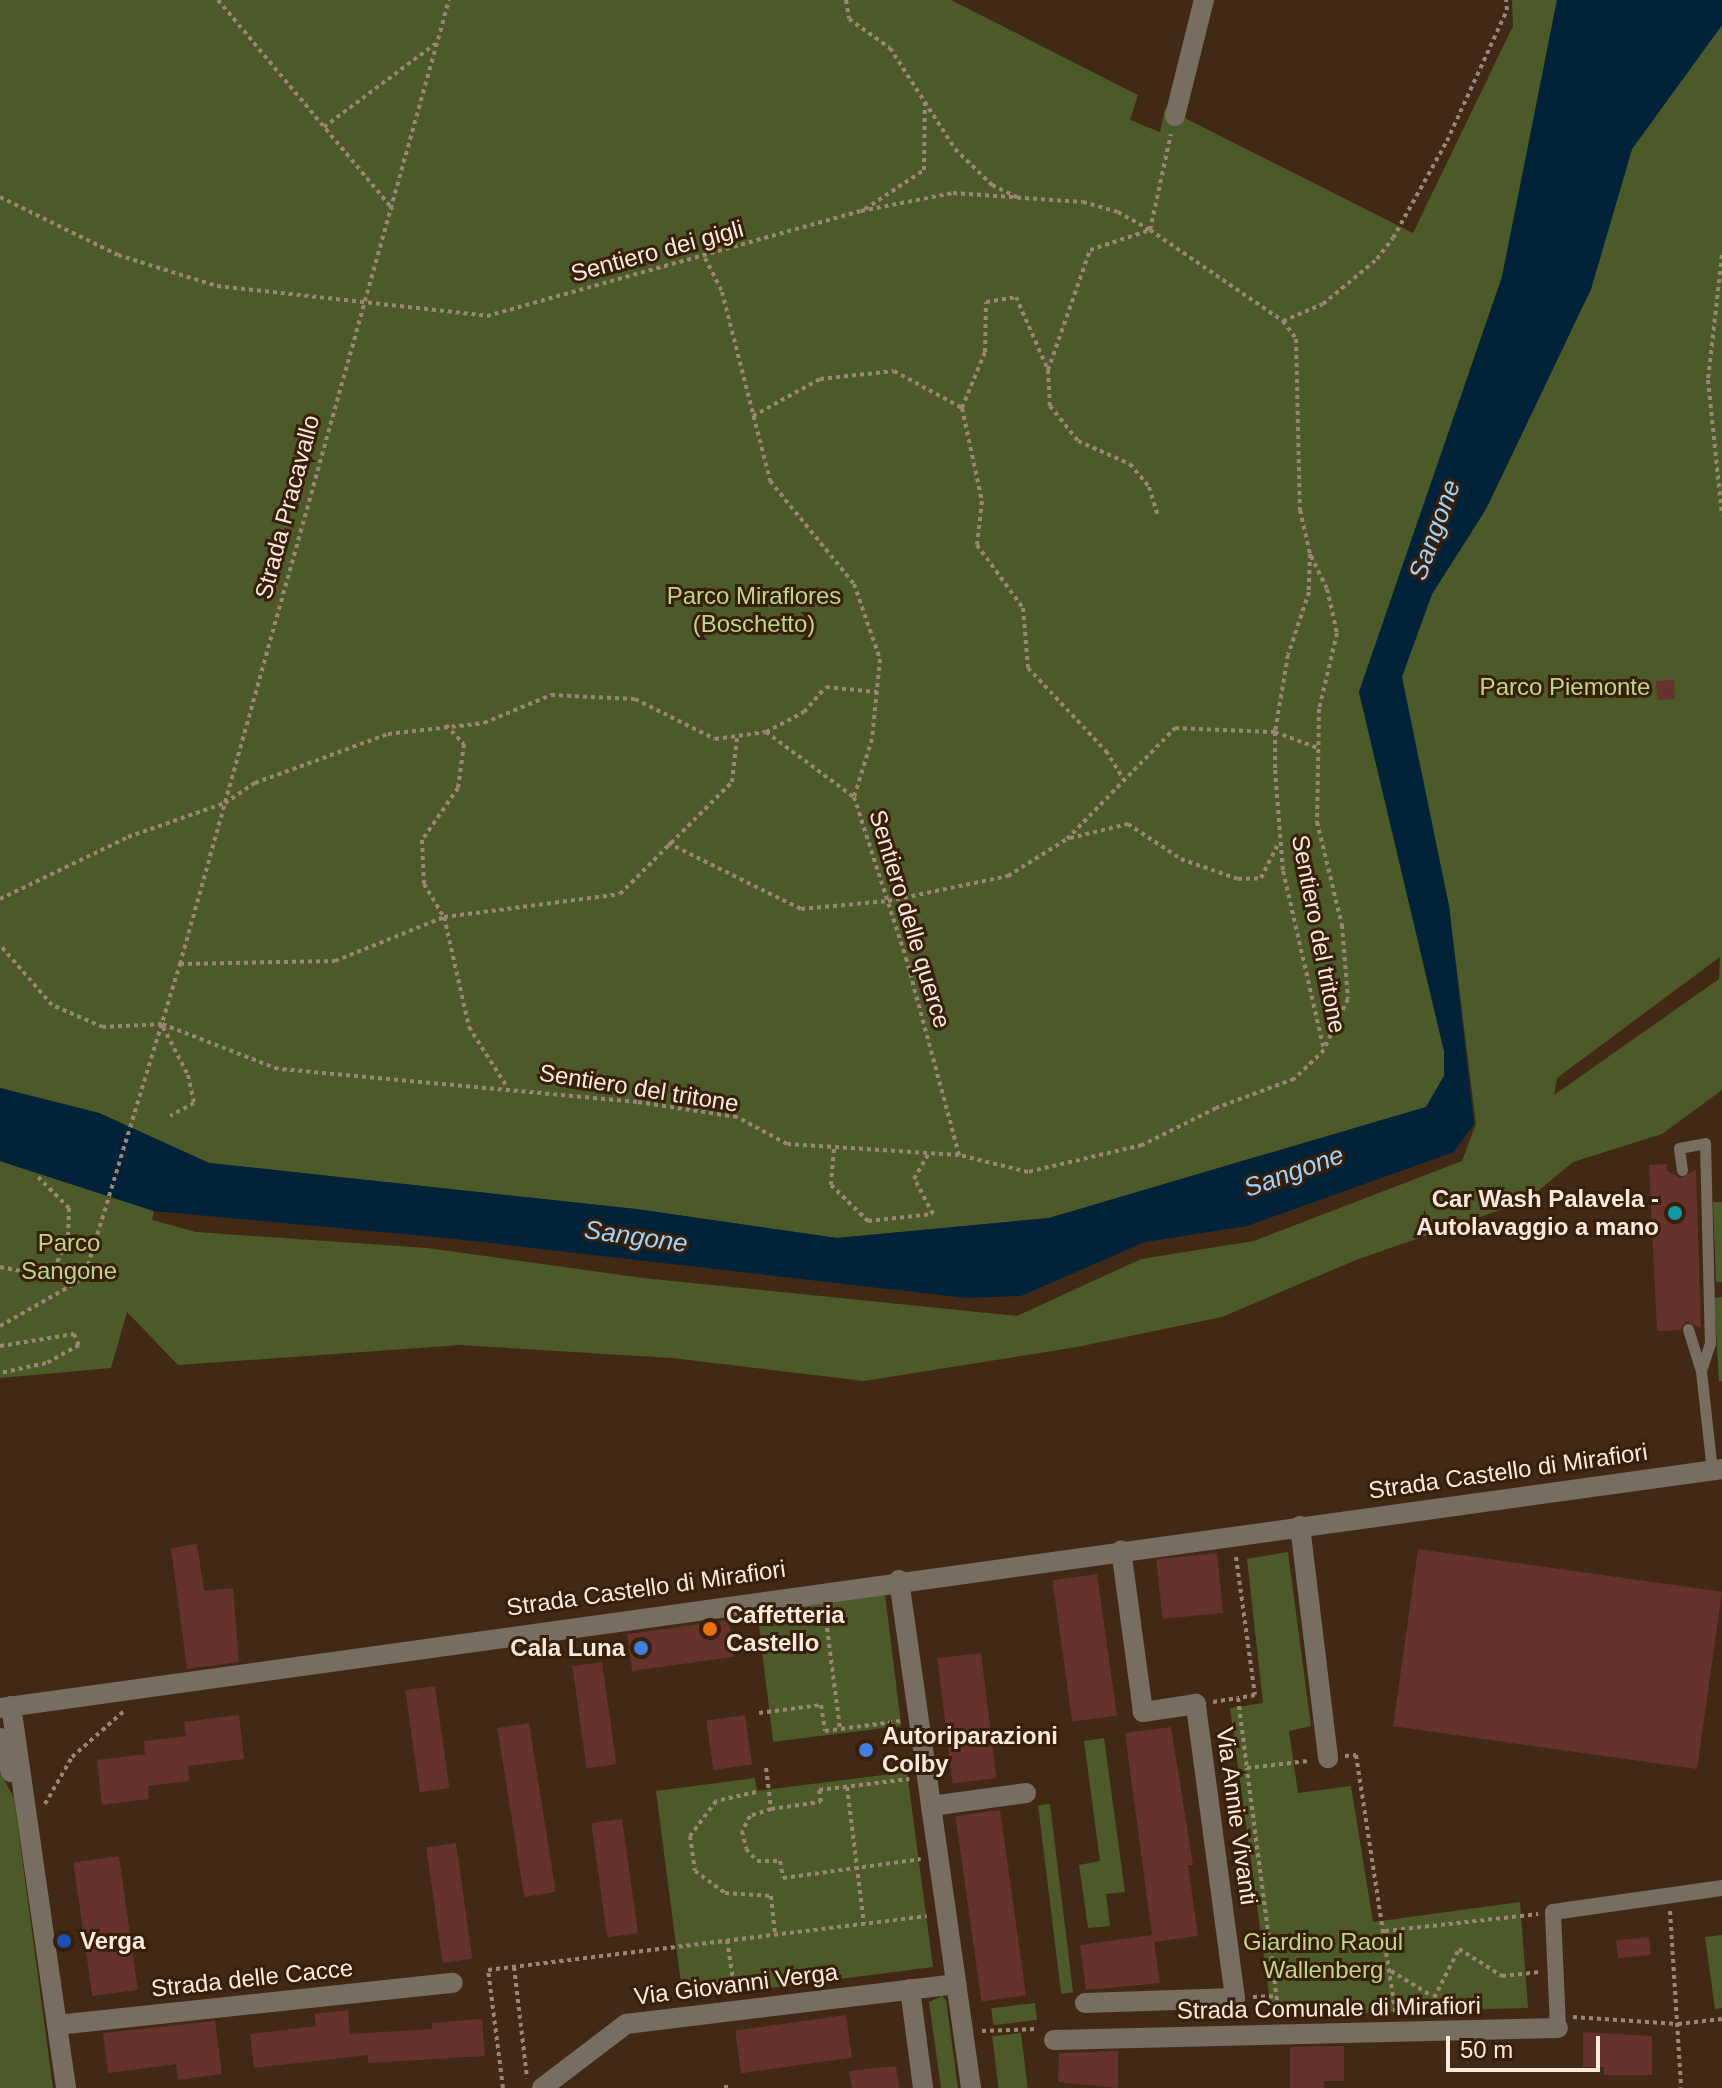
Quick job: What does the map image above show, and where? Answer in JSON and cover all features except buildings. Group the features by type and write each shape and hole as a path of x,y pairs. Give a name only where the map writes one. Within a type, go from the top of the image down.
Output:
{"street":[{"path":"1175,116 1204,0"},
{"name":"Strada Castello di Mirafiori","path":"6,1707 823,1590 1717,1469"},
{"path":"1300,1526 1328,1758"},
{"name":"Via Annie Vivanti","path":"1085,2003 1235,1998 1196,1704 1143,1712 1121,1550"},
{"path":"899,1580 971,2088"},
{"path":"6,1707 10,1772"},
{"path":"0,1738 10,1772 66,2088"},
{"path":"931,1806 1026,1793"},
{"path":"1559,2022 1553,1912 1722,1888"},
{"name":"Strada delle Cacce","path":"57,2025 453,1983"},
{"name":"Via Giovanni Verga","path":"542,2088 626,2024 957,1984"},
{"path":"910,1989 923,2088"},
{"name":"Strada Comunale di Mirafiori","path":"1054,2040 1559,2022"}],"lane":[{"path":"1682,1170 1679,1148 1705,1143 1710,1343 1701,1371"},
{"path":"1688,1329 1701,1371 1717,1469"}],"path":[{"path":"218,0 393,209"},
{"name":"Strada Pracavallo","path":"77,1282 94,1248 180,964 362,302 393,209 449,0"},
{"path":"846,0 849,19 890,48 925,95 955,149 992,185 1019,198"},
{"path":"1283,321 1323,304 1377,259 1393,238 1447,141 1507,10 1506,0"},
{"path":"324,127 437,43"},
{"path":"861,211 924,170 925,95"},
{"path":"1048,370 1090,250 1150,230 1175,116"},
{"name":"Sentiero dei gigli","path":"0,197 162,271 289,298 362,302 487,316 705,258 861,211 953,193 1083,202 1118,212 1150,230 1283,321 1296,339"},
{"path":"1722,255 1708,380 1722,515"},
{"name":"Sentiero delle querce","path":"705,258 722,292 770,481 854,584 880,659 872,739 854,797 888,901 959,1155"},
{"path":"1124,780 1106,751 1028,668 1023,608 977,545 982,501 962,408 985,352 986,302 1016,297 1048,370 1050,406 1078,441 1130,464 1149,487 1158,516"},
{"name":"Sentiero del tritone","path":"0,945 52,1005 103,1027 162,1024 278,1069 507,1087 737,1117 787,1144 959,1155 1028,1172 1142,1145 1216,1108 1294,1079 1324,1050 1281,839 1275,732 1288,655 1309,592 1310,554 1300,510 1296,339"},
{"path":"753,416 820,379 894,371 962,408"},
{"path":"1310,554 1327,589 1337,633 1319,709 1317,822 1342,925 1348,999 1324,1050"},
{"path":"0,899 128,837 225,803 255,783 388,734 484,723 551,695 635,699 669,711 690,730 715,739 766,732 804,712 826,687 877,692"},
{"path":"446,725 464,744 458,788 422,840 424,884 444,917 469,1027 507,1087"},
{"path":"668,843 801,909 888,901 1008,876 1067,839 1175,728 1275,732 1318,748"},
{"path":"766,732 854,797"},
{"path":"180,964 335,961 444,917 620,894 732,782 737,736"},
{"path":"1067,839 1128,824 1181,859 1238,879 1261,878 1281,839"},
{"path":"162,1024 188,1075 194,1103 170,1116"},
{"path":"834,1149 831,1185 868,1221 933,1214 914,1179 928,1155"},
{"path":"38,1177 69,1208 68,1236 52,1275"},
{"path":"0,1267 77,1282"},
{"path":"0,1326 77,1282"},
{"path":"0,1346 74,1334 79,1345 46,1363 0,1373"},
{"path":"1233,1535 1255,1695 1238,1698 1280,2022"},
{"path":"823,1590 840,1729"},
{"path":"41,1812 72,1757 132,1704"},
{"path":"759,1713 821,1705 825,1731 919,1719"},
{"path":"1247,1768 1356,1755 1397,2020"},
{"path":"766,1768 771,1809"},
{"path":"927,1776 819,1790 821,1802 771,1809 750,1816 742,1831 746,1849 757,1861 780,1861 783,1878 939,1856"},
{"path":"847,1787 864,1924"},
{"path":"756,1792 716,1801 690,1836 695,1871 725,1893 771,1896 775,1935"},
{"path":"1669,1896 1681,2088"},
{"path":"1385,1931 1553,1912"},
{"path":"503,2088 488,1970 947,1913"},
{"path":"727,1940 738,2009"},
{"path":"1424,2022 1432,1996 1459,1949 1502,1976 1525,1974"},
{"path":"514,1967 528,2088"},
{"path":"1391,1971 1432,1996"},
{"path":"1559,2022 1678,2024 1722,2019"}],"green space":[{"name":"Parco Miraflores (Boschetto)","path":"0,0 951,0 1138,95 1130,120 1160,132 1165,108 1413,233 1513,26 1512,0 1557,0 1502,277 1359,692 1444,1051 1444,1076 1426,1107 1049,1218 837,1238 636,1209 209,1163 99,1113 0,1088"},
{"path":"1722,25 1722,1090 1662,1134 1573,1162 1526,1201 1356,1260 1222,1317 1077,1347 864,1381 672,1358 461,1345 178,1365 127,1312 111,1368 0,1378 0,1161 154,1211 152,1220 196,1232 427,1248 643,1278 1017,1316 1141,1259 1254,1241 1462,1161 1476,1124 1449,906 1401,677 1432,594 1486,509 1591,289 1632,149","holes":["1720,957 1719,979 1554,1095 1557,1078"]},
{"path":"1713,1202 1722,1202 1722,1282 1716,1282"},
{"path":"1722,1297 1722,1381 1719,1382 1714,1298"},
{"name":"Giardino Raoul Wallenberg","path":"1288,1552 1311,1726 1289,1731 1298,1793 1351,1786 1373,1922 1520,1902 1528,2008 1272,2016 1230,1708 1263,1703 1247,1559"},
{"path":"885,1594 901,1726 773,1742 757,1610"},
{"path":"1104,1738 1125,1892 1106,1894 1110,1926 1088,1928 1079,1865 1100,1861 1084,1741"},
{"path":"0,1772 14,1798 53,2088 0,2088"},
{"path":"907,1772 933,1967 683,1999 656,1791 755,1778 757,1791"},
{"path":"1050,1804 1073,1993 1061,1994 1038,1805"},
{"path":"1722,1935 1722,2008 1715,2009 1705,1937"},
{"path":"942,1996 946,2000 958,2088 941,2088 929,2002"},
{"path":"1035,2003 1037,2020 993,2025 991,2008"},
{"path":"1021,2033 1028,2088 999,2088 992,2037"}],"water":[{"name":"Sangone","path":"1557,0 1722,0 1722,25 1632,149 1591,289 1486,509 1432,594 1402,677 1449,906 1474,1124 1454,1152 1247,1226 1145,1242 1021,1296 967,1298 446,1238 154,1211 0,1161 0,1088 99,1113 209,1163 636,1209 837,1238 1049,1218 1426,1107 1444,1076 1444,1051 1359,692 1502,277"}],"place":[{"name":"Car Wash Palavela - Autolavaggio a mano","path":"1675,1213"},
{"name":"Caffetteria Castello","path":"710,1629"},
{"name":"Cala Luna","path":"641,1648"},
{"name":"Autoriparazioni Colby","path":"866,1750"},
{"name":"Verga","path":"64,1941"}],"park label":[{"name":"Parco Piemonte","path":"1565,687"},
{"name":"Parco Sangone","path":"69,1257"}]}
